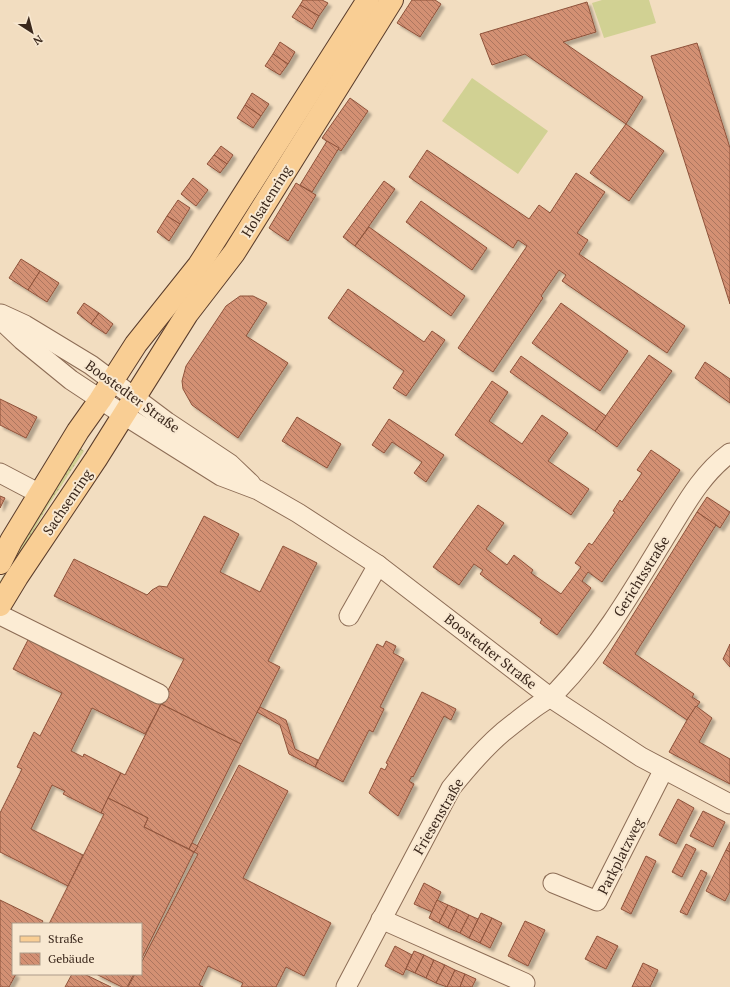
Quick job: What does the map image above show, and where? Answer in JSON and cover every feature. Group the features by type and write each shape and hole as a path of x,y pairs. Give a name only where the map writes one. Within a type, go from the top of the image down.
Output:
{"main road":[{"name":"Holsatenring","path":"112,380 136,344 200,265 368,0"},
{"name":"Holsatenring","path":"129,407 187,314 234,253 392,0"},
{"name":"Sachsenring","path":"0,563 78,431 112,380"},
{"name":"Sachsenring","path":"0,605 129,407"}],"street":[{"name":"Boostedter Straße","path":"0,314 25,325 91,365 112,380 129,407"},
{"name":"Boostedter Straße","path":"0,319 22,340 71,380 100,400 129,407 167,422 230,464 258,490 298,513 378,564 551,698 641,757 730,804"},
{"name":"Gerichtsstraße","path":"551,698 605,633 696,488 721,460 730,453"},
{"path":"0,474 40,494"},
{"path":"349,616 378,564"},
{"path":"0,615 160,694"},
{"name":"Friesenstraße","path":"346,987 451,788 474,759 502,733 535,707 551,698"},
{"name":"Parkplatzweg","path":"553,883 597,901 664,769"},
{"path":"381,919 526,984"}],"green space":[{"path":"602,0 649,0 656,23 604,38 592,3"},
{"path":"472,78 548,131 518,174 442,121"},
{"path":"79,447 84,451 46,509 0,589 0,581"}],"building":[{"path":"303,0 322,0 328,3 319,16 300,5"},
{"path":"412,0 435,0 441,4 420,37 397,23"},
{"path":"587,2 596,32 563,42 643,97 626,124 525,54 492,65 480,34"},
{"path":"300,5 319,16 312,29 292,17"},
{"path":"280,42 295,52 288,64 273,54"},
{"path":"697,43 730,148 730,304 651,56"},
{"path":"273,54 288,64 280,75 265,66"},
{"path":"252,93 269,104 261,116 245,105"},
{"path":"350,98 368,111 341,151 322,138"},
{"path":"245,105 261,116 253,128 237,118"},
{"path":"626,124 664,151 629,201 590,173"},
{"path":"327,141 339,148 312,192 300,185"},
{"path":"221,146 233,155 227,164 214,155"},
{"path":"427,150 529,219 539,205 550,213 576,173 605,192 577,233 588,240 579,254 685,326 667,353 562,281 566,275 559,270 541,296 543,298 493,372 458,348 527,246 518,240 513,248 409,177"},
{"path":"214,155 227,164 220,173 207,164"},
{"path":"193,178 208,190 196,206 181,194"},
{"path":"384,181 395,189 355,246 343,237"},
{"path":"296,183 316,195 288,241 269,228"},
{"path":"178,200 190,208 180,224 167,216"},
{"path":"421,201 487,248 472,270 406,222"},
{"path":"167,216 180,224 169,241 157,232"},
{"path":"369,227 465,296 451,316 355,246"},
{"path":"21,259 40,271 28,290 9,278"},
{"path":"40,271 59,283 47,302 28,290"},
{"path":"348,289 424,342 432,331 445,340 406,396 393,388 404,371 328,318"},
{"path":"240,296 253,296 267,303 246,336 288,363 238,438 192,405 183,389 182,381 186,366 226,306"},
{"path":"84,303 99,313 91,324 77,313"},
{"path":"561,303 628,351 600,391 532,343"},
{"path":"99,313 113,324 106,334 91,324"},
{"path":"649,355 672,371 617,447 595,431"},
{"path":"521,356 606,416 595,431 510,372"},
{"path":"705,362 730,379 730,403 695,378"},
{"path":"492,381 508,392 489,421 522,444 542,415 568,433 548,461 589,489 571,515 455,435"},
{"path":"0,399 37,417 26,438 0,425"},
{"path":"297,417 341,444 327,468 282,441"},
{"path":"389,419 444,455 426,482 414,473 422,462 392,442 384,453 372,445"},
{"path":"651,450 680,470 602,582 588,572 582,581 591,588 557,635 540,623 542,619 480,574 483,570 474,564 459,585 433,567 478,505 504,523 486,549 507,565 514,555 533,570 531,573 561,594 581,567 575,563 589,543 592,545 615,512 613,511 620,500 622,502 642,473 637,470"},
{"path":"0,496 5,498 0,508"},
{"path":"707,497 730,512 720,528 697,512"},
{"path":"697,512 716,525 635,654 694,694 692,697 700,702 687,720 603,663"},
{"path":"204,516 239,534 220,572 260,592 283,546 317,563 268,661 280,667 241,744 161,704 184,659 54,596 74,559 147,595 159,586 167,587"},
{"path":"29,638 161,704 145,734 92,708 71,751 83,757 84,754 121,773 101,813 63,794 65,791 52,785 31,829 83,855 68,886 0,852 0,813 22,769 17,767 34,732 40,736 62,693 13,669"},
{"path":"386,641 396,646 393,653 404,659 380,707 384,709 373,732 369,730 343,782 315,767 377,644 383,647"},
{"path":"730,644 730,667 723,659"},
{"path":"422,692 456,709 451,720 444,716 413,777 412,776 409,781 414,784 398,816 369,793 381,768 385,770 388,764 386,763"},
{"path":"161,704 241,744 189,849 144,827 148,818 108,798 121,773 125,775"},
{"path":"696,706 712,718 699,742 730,759 730,784 669,752"},
{"path":"260,707 286,720 295,749 318,760 315,767 289,754 280,725 257,712"},
{"path":"239,765 288,791 243,878 331,923 304,976 286,967 276,987 241,987 243,983 208,966 199,985 203,987 128,987 134,975 142,975 142,961 198,854 194,852"},
{"path":"108,798 148,818 144,827 194,852 142,958 142,923 50,923 104,814 101,813"},
{"path":"678,799 694,808 676,844 659,835"},
{"path":"703,811 725,822 713,847 690,836"},
{"path":"730,842 730,852 726,850"},
{"path":"192,843 198,846 194,852 189,849"},
{"path":"686,844 696,849 682,877 672,872"},
{"path":"726,850 730,852 730,891 725,901 706,891"},
{"path":"646,856 656,861 631,914 621,909"},
{"path":"701,870 707,873 687,915 680,912"},
{"path":"424,883 441,892 432,912 414,904"},
{"path":"0,900 43,921 42,923 12,923 12,975 15,975 9,987 0,987"},
{"path":"437,900 448,905 439,923 429,918"},
{"path":"448,905 457,909 448,928 439,923"},
{"path":"457,909 469,915 460,933 448,928"},
{"path":"481,913 492,918 480,943 469,938"},
{"path":"469,915 478,919 469,938 460,933"},
{"path":"492,918 502,923 490,948 480,943"},
{"path":"525,921 545,930 528,966 508,956"},
{"path":"597,936 618,946 606,969 585,959"},
{"path":"395,946 412,955 403,975 385,966"},
{"path":"414,951 424,955 415,973 406,969"},
{"path":"424,955 434,960 426,978 415,973"},
{"path":"434,960 445,965 436,983 426,978"},
{"path":"643,963 658,970 650,987 632,987"},
{"path":"445,965 455,970 447,987 436,983"},
{"path":"455,970 465,974 460,987 447,987"},
{"path":"465,974 476,979 472,987 460,987"},
{"path":"71,975 86,975 111,987 65,987"},
{"path":"98,975 133,975 127,987 122,987"}]}
